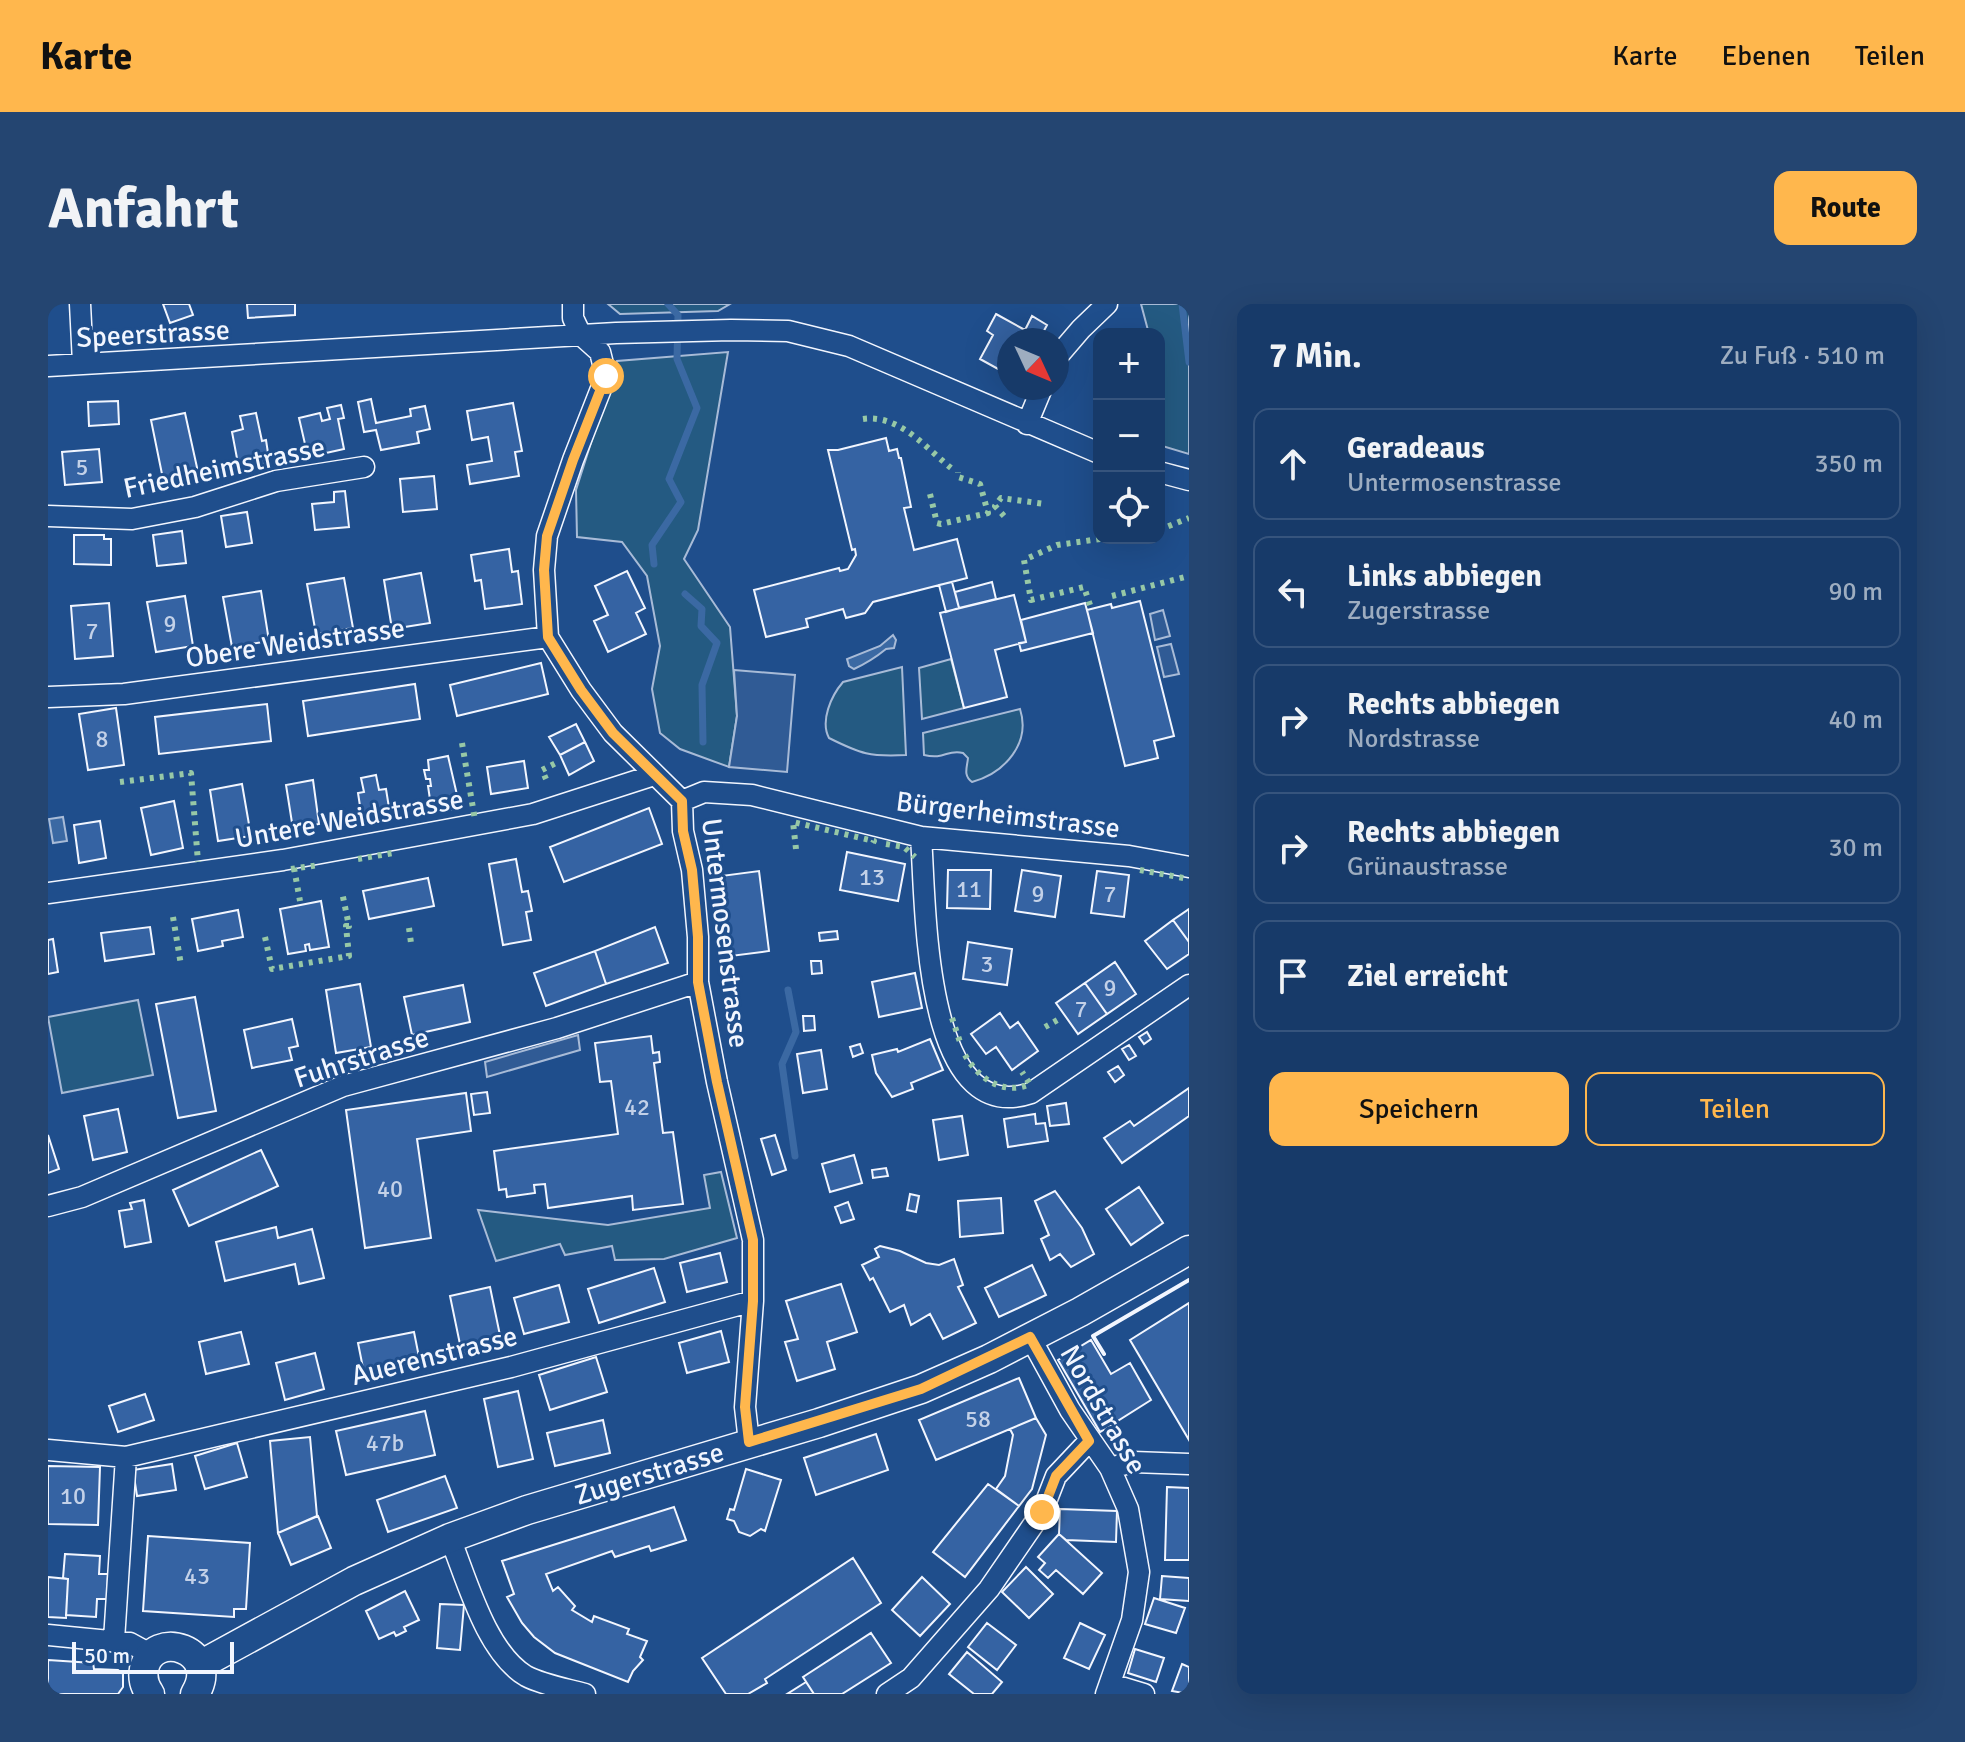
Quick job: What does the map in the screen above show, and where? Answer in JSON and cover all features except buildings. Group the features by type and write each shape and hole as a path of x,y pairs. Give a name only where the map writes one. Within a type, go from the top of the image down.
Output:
{"main road":[{"name":"Zugerstrasse","path":"200,1665 354,1581 450,1538 527,1510 921,1389 1130,1286 1189,1250"},
{"path":"150,1694 144,1671 152,1655 169,1647 179,1647 188,1651 200,1665 200,1684 195,1694"}],"street":[{"path":"80,304 83,363"},
{"name":"Untermosenstrasse","path":"573,304 573,318 581,335 600,352 606,376 547,536 544,570 548,637 613,733 682,801 683,831 692,870 698,937 698,982 753,1240 753,1301 745,1407 749,1442"},
{"path":"1069,343 1107,304"},
{"name":"Speerstrasse","path":"48,366 616,333 788,331 849,346 1093,451"},
{"path":"1027,424 1037,400"},
{"name":"Friedheimstrasse","path":"48,516 132,519 195,507 276,481 364,467"},
{"path":"1165,474 1189,480"},
{"name":"Obere Weidstrasse","path":"48,697 124,694 548,637"},
{"name":"Untere Weidstrasse","path":"48,893 283,860 533,814 654,775"},
{"name":"Bürgerheimstrasse","path":"682,801 704,792 752,795 921,837 1129,856 1189,867"},
{"path":"921,837 933,985 943,1028 965,1075 988,1095 1017,1098 1031,1093 1189,985"},
{"name":"Fuhrstrasse","path":"48,1206 82,1197 343,1086 557,1028 698,982"},
{"name":"Auerenstrasse","path":"48,1450 126,1457 511,1367 753,1301"},
{"name":"Nordstrasse","path":"1030,1337 1089,1441 1110,1468 1128,1509 1139,1563 1132,1620 1108,1689"},
{"path":"887,1694 911,1678 989,1589 1042,1512 1056,1476 1089,1441"},
{"path":"114,1640 126,1457"},
{"path":"1110,1468 1133,1462 1189,1464"},
{"path":"450,1538 497,1649 529,1677 585,1694"},
{"path":"48,1635 130,1643 152,1655"},
{"path":"1108,1689 1144,1694"}],"shaded area":[{"path":"608,304 730,304 718,311 620,314"},
{"path":"1141,304 1189,304 1189,454 1165,447 1165,328 1147,328"},
{"path":"728,352 698,530 684,559 730,627 737,716 729,767 680,749 660,733 652,689 660,646 647,576 622,542 577,537 576,490 617,361"},
{"path":"1163,610 1170,636 1155,640 1150,614"},
{"path":"893,635 896,640 894,648 886,649 854,669 849,666 847,659 880,646"},
{"path":"1171,644 1179,674 1164,677 1157,647"},
{"path":"951,659 964,708 922,719 919,668"},
{"path":"902,667 906,755 866,753 829,738 826,724 828,709 843,682"},
{"path":"734,670 795,675 787,772 729,767 737,716"},
{"path":"1020,709 1022,733 1018,745 1005,764 984,778 972,782 967,777 968,758 963,753 924,755 923,733"},
{"path":"63,817 67,841 53,843 49,819"},
{"path":"138,1000 153,1075 62,1093 48,1017"},
{"path":"578,1035 580,1050 487,1077 485,1062"},
{"path":"721,1172 737,1238 664,1259 615,1260 612,1246 565,1255 560,1244 496,1261 478,1210 608,1225 710,1208 704,1175"}],"waterway":[{"path":"654,564 652,545 681,502 669,479 697,408 677,359 678,315 668,304"},
{"path":"1182,304 1189,362"},
{"path":"685,594 702,609 701,626 717,643 702,685 703,742"},
{"path":"788,990 796,1032 782,1064 795,1156"}],"hedge":[{"path":"863,419 876,419 900,427 951,468"},
{"path":"930,494 937,523 988,513 980,484 958,477 958,472"},
{"path":"1004,516 995,506 1001,498 1045,504"},
{"path":"1165,528 1189,518"},
{"path":"1090,605 1084,587 1031,600 1024,560 1057,545 1093,540"},
{"path":"1112,596 1189,576"},
{"path":"462,743 475,820"},
{"path":"546,779 542,770 560,761"},
{"path":"120,782 191,773 198,862"},
{"path":"796,849 793,822 873,843"},
{"path":"886,844 904,847 915,857"},
{"path":"358,859 393,853"},
{"path":"291,869 319,865"},
{"path":"294,868 300,901"},
{"path":"1140,870 1189,879"},
{"path":"265,937 272,969 349,956 346,926 349,926 342,892"},
{"path":"173,917 181,965"},
{"path":"409,928 411,943"},
{"path":"952,1018 961,1045"},
{"path":"1045,1027 1061,1018"},
{"path":"965,1055 977,1071 1001,1086 1010,1088 1030,1084 1022,1072"}],"wall":[{"path":"1104,1354 1093,1336 1189,1280"}],"route":[{"path":"606,376 547,536 544,570 548,637 613,733 682,801 683,831 692,870 698,937 698,982 753,1240 753,1301 745,1407 749,1442 819,1423 921,1389 1030,1337 1089,1441 1056,1476 1042,1512"}]}
